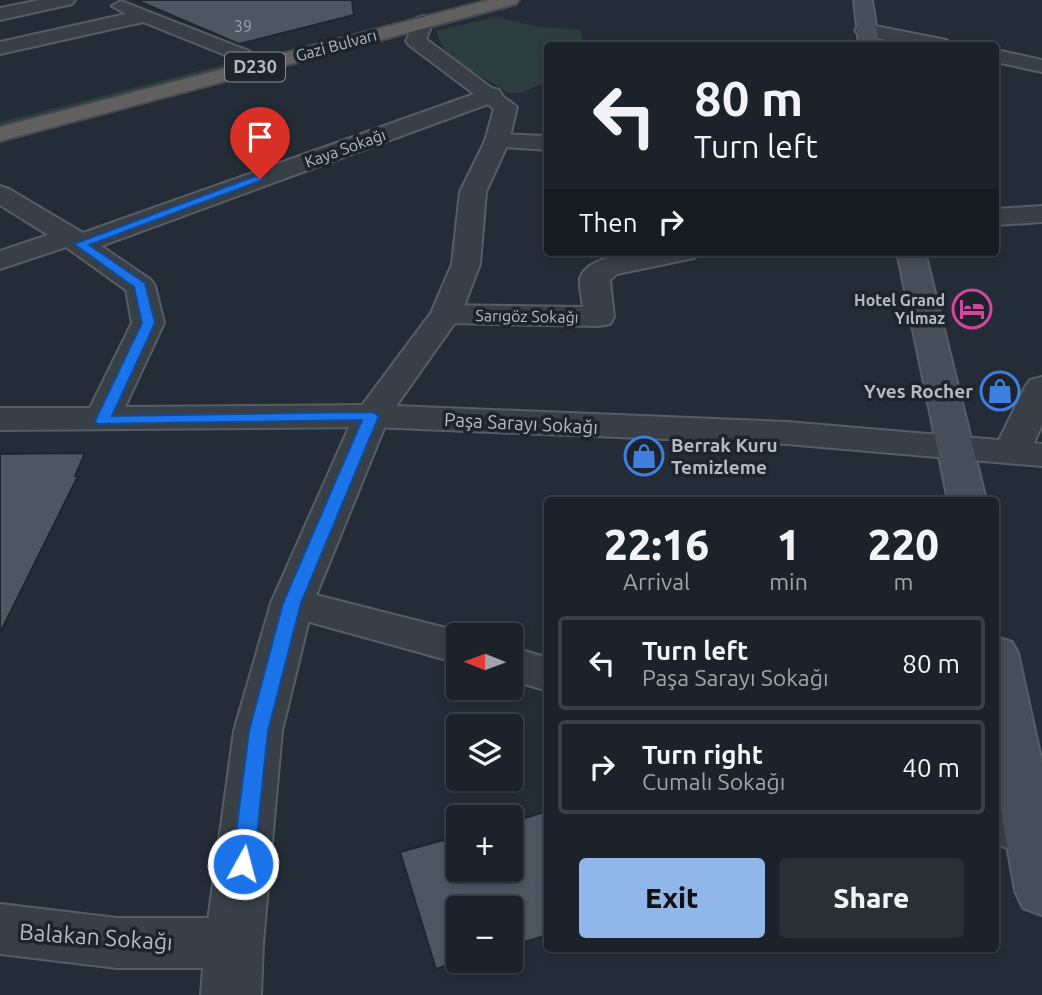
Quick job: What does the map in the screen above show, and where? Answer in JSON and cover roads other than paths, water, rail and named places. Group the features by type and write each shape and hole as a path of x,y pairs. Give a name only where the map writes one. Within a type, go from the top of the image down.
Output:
{"highway":[{"name":"Gazi Bulvarı","path":"0,116 459,0"},
{"name":"Gazi Bulvarı","path":"0,134 510,0"}],"main road":[{"path":"863,0 867,38"},
{"path":"912,256 966,497"},
{"path":"999,673 1023,832 1042,891"}],"street":[{"path":"0,13 66,0"},
{"path":"106,0 242,55"},
{"path":"0,48 144,16"},
{"path":"232,969 258,731 292,603 372,416 446,314 466,264 473,192 497,141 506,107 416,41 425,22"},
{"path":"867,38 906,42"},
{"path":"999,56 1042,66"},
{"name":"Kaya Sokağı","path":"0,260 75,241 491,95"},
{"path":"497,141 544,143"},
{"path":"0,194 140,286 148,323 103,421"},
{"path":"999,217 1042,214"},
{"name":"Sarıgöz Sokağı","path":"446,314 599,317 595,278 608,267 664,256"},
{"path":"1027,454 1042,387"},
{"name":"Paşa Sarayı Sokağı","path":"0,419 103,421 372,416 787,433 1027,454"},
{"path":"292,603 446,644"},
{"path":"523,667 544,674"},
{"name":"Balakan Sokağı","path":"0,929 117,943 232,969"}],"place":[{"name":"Hotel Grand Yılmaz","path":"972,309"},
{"name":"Yves Rocher","path":"1000,391"},
{"name":"Berrak Kuru Temizleme","path":"644,456"}]}
